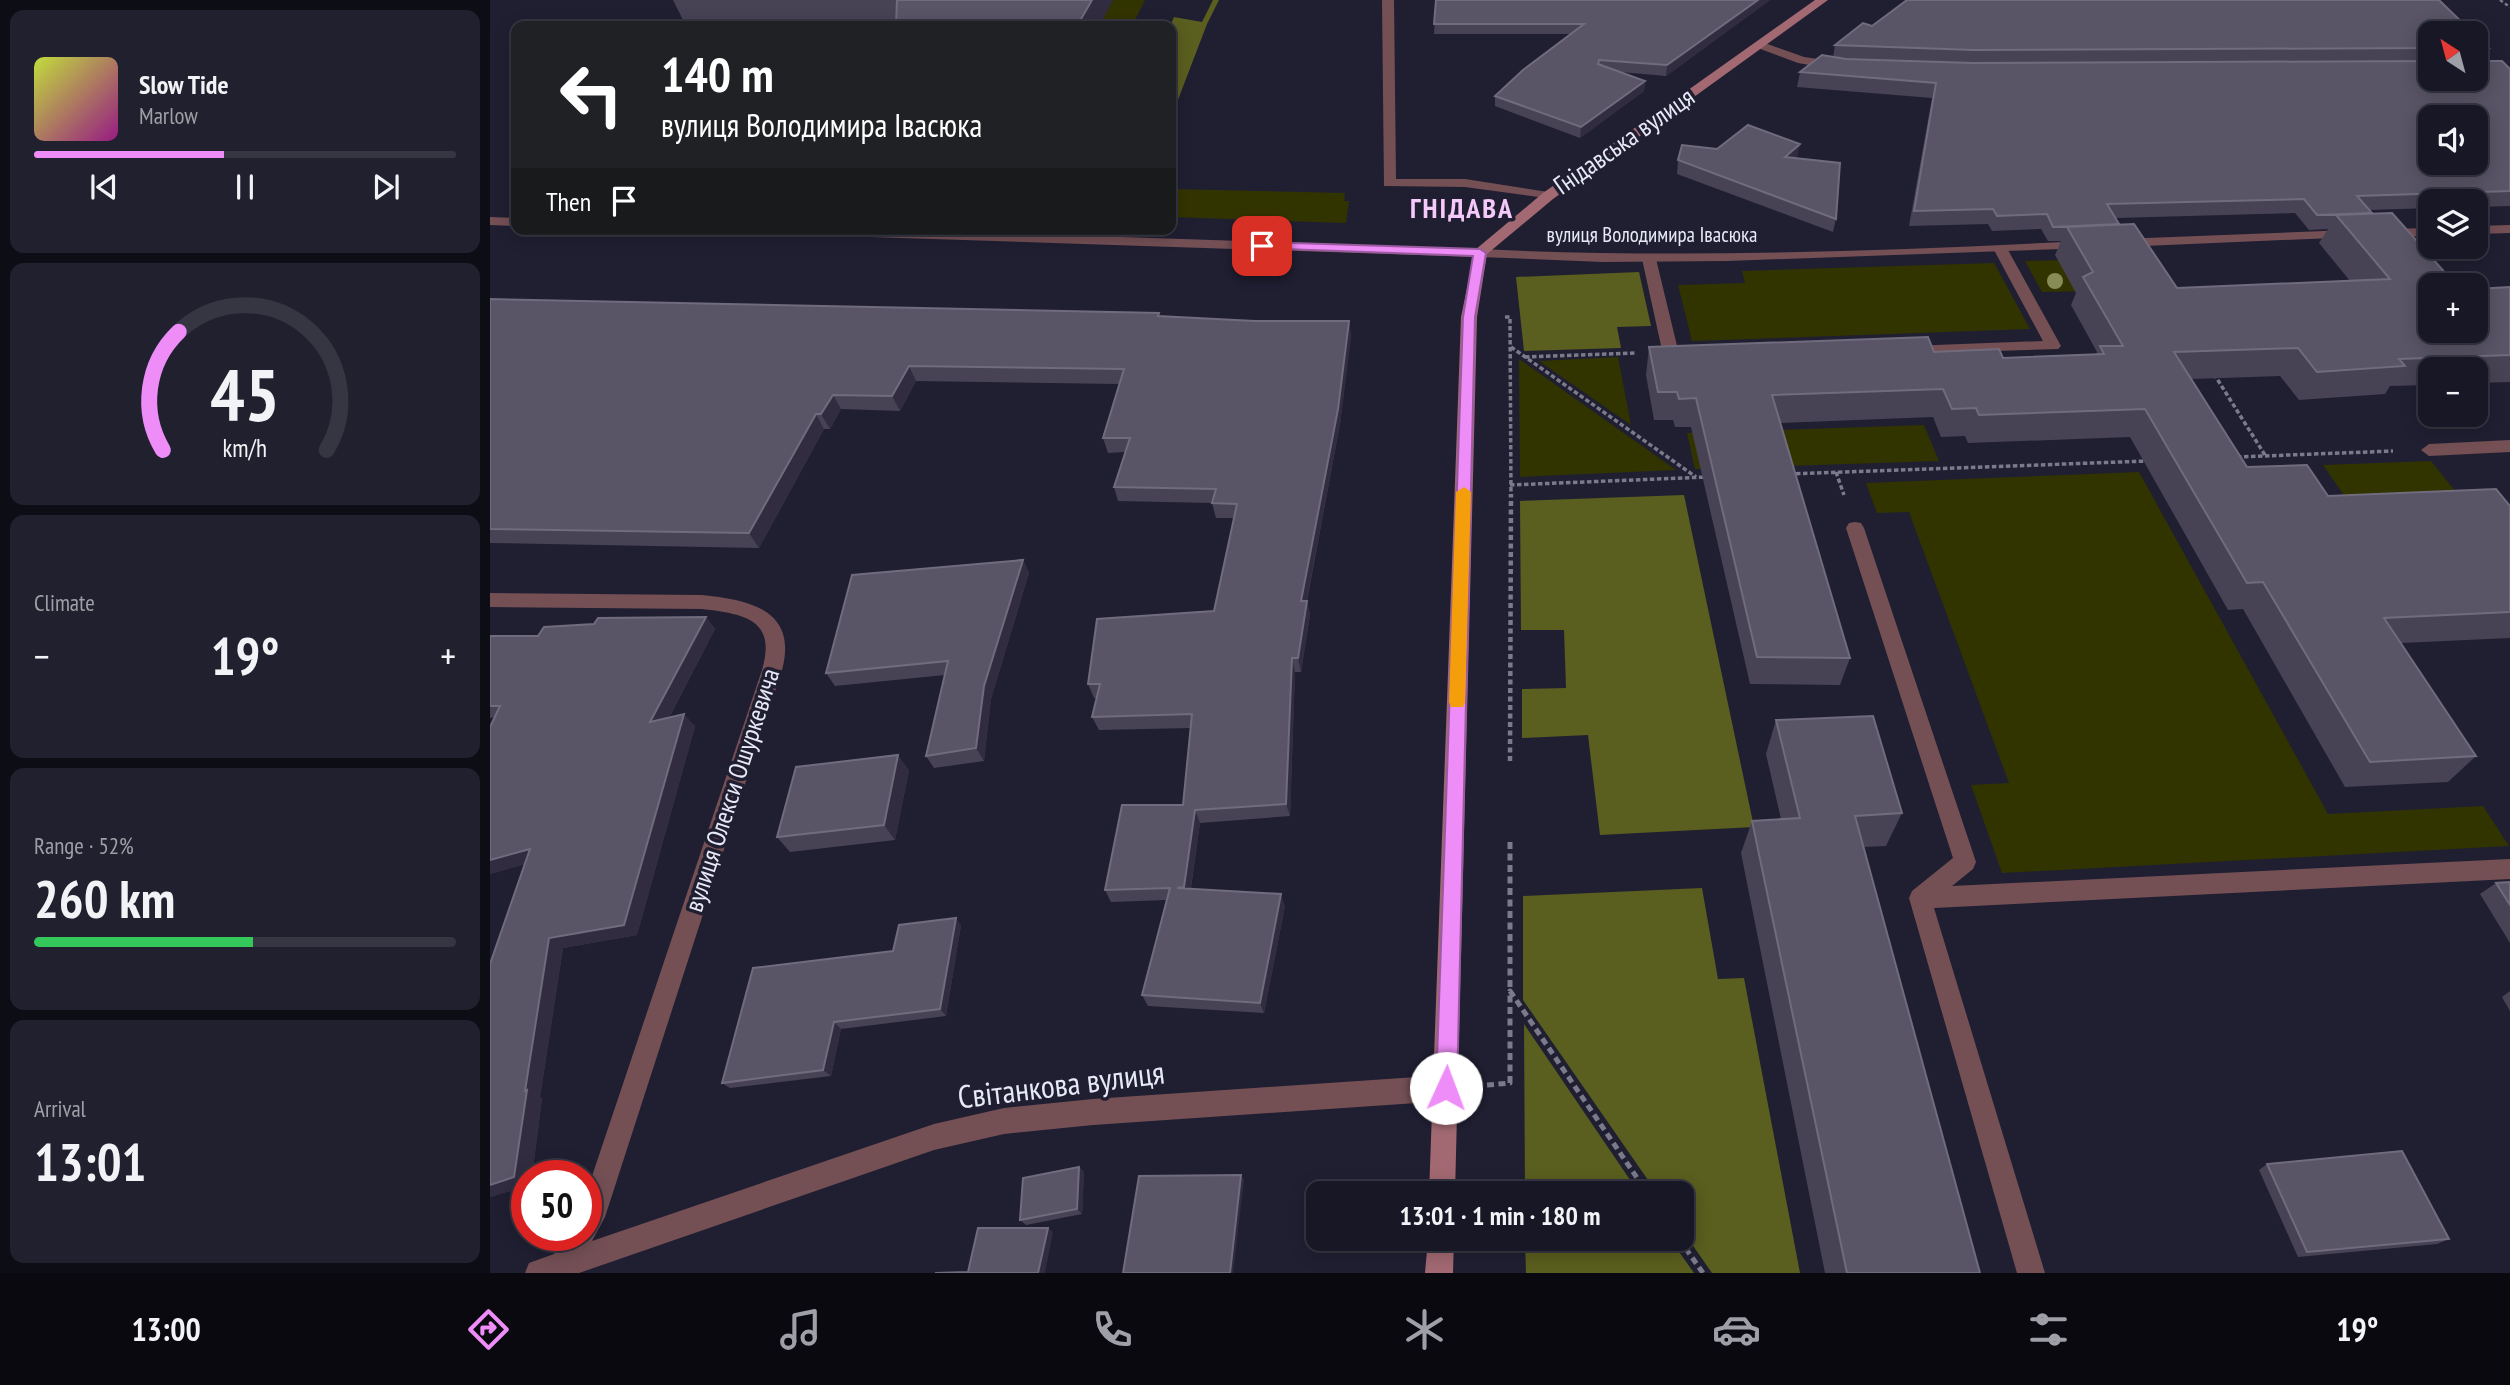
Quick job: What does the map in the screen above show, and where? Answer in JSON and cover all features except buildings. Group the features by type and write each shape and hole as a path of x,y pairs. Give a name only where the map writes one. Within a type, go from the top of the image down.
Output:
{"main road":[{"name":"Гнідавська вулиця","path":"1480,253 1548,195 1822,0"},
{"path":"1442,1181 1469,317 1480,253"},
{"path":"1439,1273 1440,1251"}],"street":[{"path":"1388,0 1389,183 1465,183 1548,195"},
{"path":"1759,45 1802,60 1855,67"},
{"path":"490,221 511,222"},
{"path":"2488,230 2510,229"},
{"name":"вулиця Володимира Івасюка","path":"930,235 1650,259 2001,250 2130,242 2418,232"},
{"path":"1892,352 2053,346 2001,250"},
{"path":"1650,259 1672,359 1699,358"},
{"path":"2428,450 2510,446"},
{"path":"1855,528 1965,862 1920,898"},
{"name":"вулиця Олекси Ошуркевича","path":"490,600 702,602 732,606 758,614 773,629 777,646 768,684 602,1187"},
{"path":"1920,898 2510,869"},
{"path":"1920,898 2031,1273"},
{"name":"Світанкова вулиця","path":"553,1270 934,1137 1004,1121 1093,1112 1446,1088"},
{"path":"553,1270 569,1251"}],"path":[{"path":"2500,0 2510,7"},
{"path":"1511,347 1697,477"},
{"path":"1524,357 1670,351"},
{"path":"2208,366 2266,456"},
{"path":"2224,458 2428,450"},
{"path":"1780,474 2155,460"},
{"path":"1510,761 1510,485 1711,477"},
{"path":"1446,1088 1510,1083 1510,842"},
{"path":"1510,991 1639,1181"},
{"path":"1687,1251 1703,1273"}],"shaded area":[{"path":"1113,0 1145,0 1134,21 1102,21"},
{"path":"1176,189 1345,193 1344,201 1349,201 1346,223 1176,217"},
{"path":"2073,260 2092,291 2042,292 2025,261"},
{"path":"1994,263 2030,329 1692,341 1678,285 1745,283 1742,271"},
{"path":"1618,357 1631,425 1539,361"},
{"path":"1519,359 1676,470 1520,477"},
{"path":"1924,425 1939,461 1695,469 1687,433"},
{"path":"2431,461 2467,506 2355,511 2323,465"},
{"path":"2139,472 2328,814 2483,806 2509,846 2002,873 1971,785 2009,783 1909,512 1877,513 1866,483"}],"green space":[{"path":"1213,0 1219,0 1176,105 1176,21 1172,21 1174,17 1202,22"},
{"path":"1639,272 1651,326 1617,327 1621,348 1524,351 1516,277"},
{"path":"1684,495 1754,827 1600,835 1588,735 1522,738 1522,689 1566,688 1564,630 1521,630 1520,501"},
{"path":"1702,888 1718,979 1744,978 1800,1273 1712,1273 1694,1247 1694,1181 1649,1181 1523,1000 1523,896"},
{"path":"1524,1024 1631,1181 1525,1181"},
{"path":"1525,1251 1678,1251 1694,1273 1526,1273"}],"slow traffic":[{"path":"1457,702 1464,492"}],"district":[{"name":"ГНІДАВА","path":"1462,208"}],"route":[{"path":"1262,246 1480,253 1469,317 1446,1088"}]}
